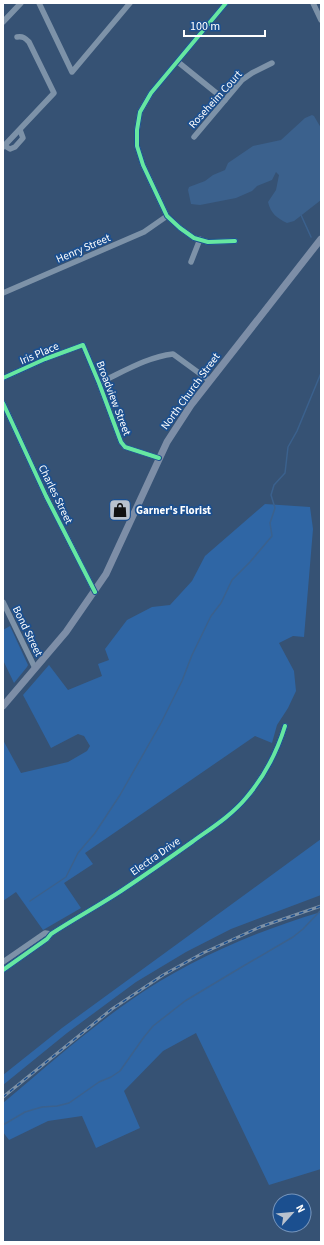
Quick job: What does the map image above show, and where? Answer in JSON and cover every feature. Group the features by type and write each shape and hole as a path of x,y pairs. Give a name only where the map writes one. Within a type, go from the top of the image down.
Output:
{"main road":[{"name":"North Church Street","path":"3,706 66,632 95,592 106,574 167,442 191,405 321,239"}],"street":[{"path":"3,22 21,3"},
{"path":"39,3 72,72 130,3"},
{"path":"226,3 151,93 140,112 137,130 137,146 143,166 167,216 194,238 208,242 235,241"},
{"path":"313,3 321,20"},
{"path":"4,146 54,93 29,42 21,36 17,37"},
{"path":"178,62 225,100"},
{"name":"Roseheim Court","path":"194,137 242,80 272,63"},
{"name":"Henry Street","path":"3,293 144,232 167,216"},
{"path":"191,262 200,239"},
{"name":"Iris Place","path":"3,378 83,345"},
{"name":"Broadview Street","path":"83,345 121,442 125,447 159,458"},
{"path":"99,383 153,359 173,354 210,381"},
{"name":"Charles Street","path":"3,403 46,496 95,592"},
{"name":"Bond Street","path":"3,602 35,668"},
{"name":"Electra Drive","path":"3,970 47,939 51,934 128,886 219,823 253,790 264,774 279,743 285,726"},
{"name":"Electra Drive","path":"3,962 44,933 51,934"}],"shaded area":[{"path":"312,115 321,128 321,200 294,221 287,223 280,219 273,213 269,206 268,202 276,190 279,175 276,172 272,180 257,186 252,191 236,198 200,205 191,204 188,190 189,187 205,181 213,175 225,170 228,163 253,146 281,140 305,118"},
{"path":"265,504 310,507 313,529 304,637 293,636 279,643 294,671 296,691 288,708 277,725 272,743 255,736 85,853 93,864 64,883 81,908 43,930 16,892 3,901 3,740 21,773 68,762 87,751 90,746 84,736 78,734 51,748 23,695 49,665 68,690 102,676 98,664 109,660 105,649 127,620 152,607 170,605 192,581 205,556"},
{"path":"10,626 28,665 14,683 3,660 3,630"},
{"path":"321,839 321,895 231,929 186,952 136,982 67,1033 3,1085 3,1075 62,1028"},
{"path":"321,912 321,1169 269,1185 196,1033 163,1051 124,1091 140,1128 96,1148 82,1116 48,1121 9,1140 3,1132 3,1103 82,1037 131,1000 175,972 223,948 272,928"}],"waterway":[{"path":"301,215 311,237"},
{"path":"30,901 66,877 78,853 95,833 120,795 161,723 182,681 192,655 211,616 221,603 232,580 250,562 272,536 270,523 275,508 271,495 274,485 285,473 288,447 297,431 321,373"},
{"path":"3,1125 25,1112 42,1107 57,1106 69,1103 99,1082 120,1071 153,1026 185,1001 293,937 321,910"}],"railway":[{"path":"3,1097 112,1009 163,975 203,953 260,927 321,906"}],"cycle path":[{"path":"226,3 151,93 140,112 137,130 137,146 143,165 167,216 194,238 208,242 235,241"},
{"path":"3,378 45,359 83,345 121,442 125,447 159,458"},
{"path":"3,403 46,496 95,592"},
{"path":"3,970 47,939 51,934 112,897 234,811 253,790 264,773 274,755 285,726"}],"place":[{"name":"Garner's Florist","path":"120,510"}]}
